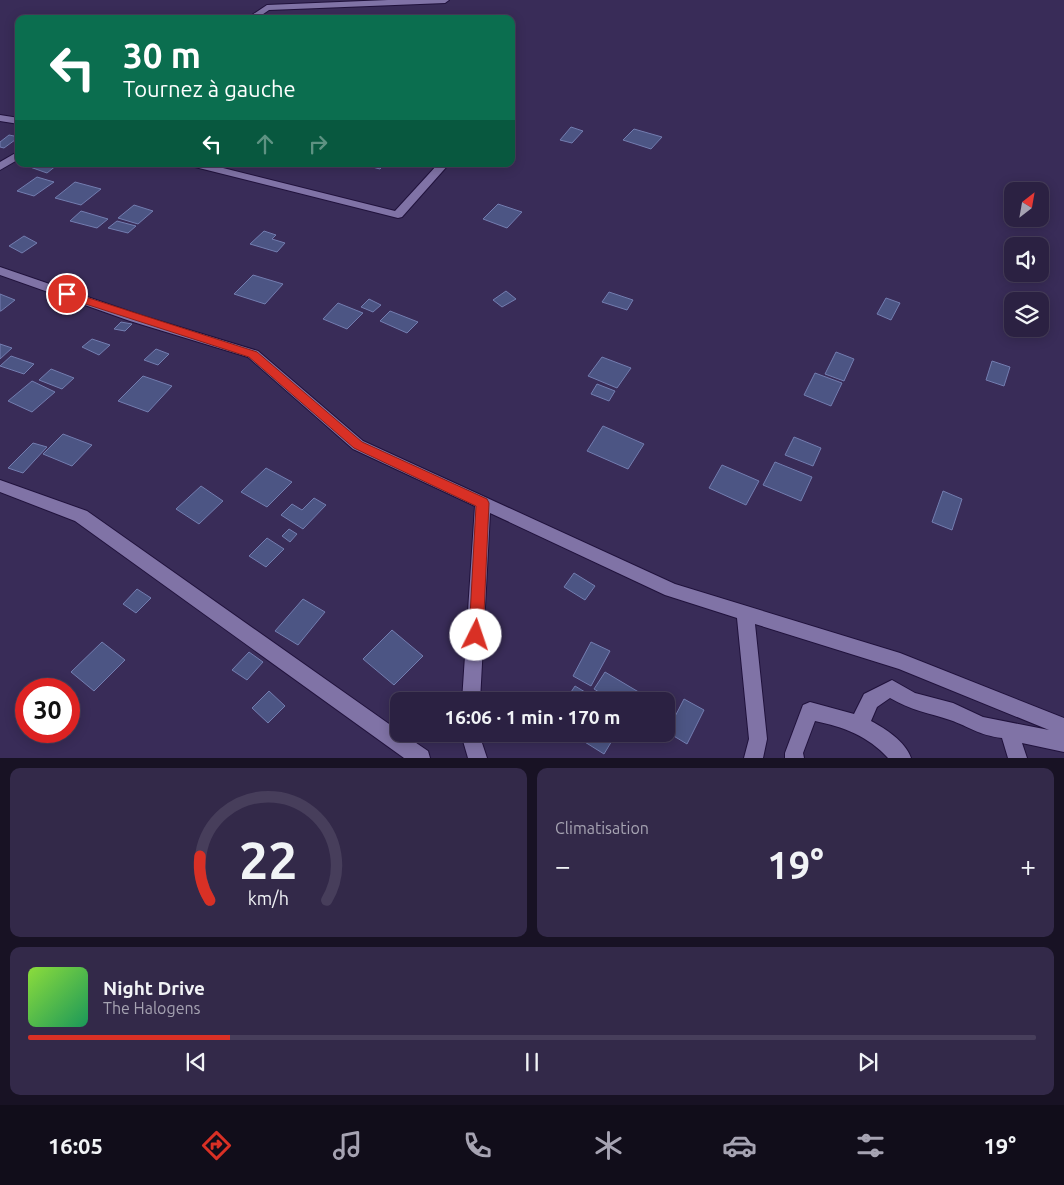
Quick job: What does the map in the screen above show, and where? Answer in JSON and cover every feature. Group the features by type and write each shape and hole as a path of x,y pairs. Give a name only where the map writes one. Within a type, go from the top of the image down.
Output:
{"street":[{"path":"256,15 267,8 445,0"},
{"path":"0,118 15,120"},
{"path":"0,167 15,157"},
{"path":"207,167 398,216 441,167"},
{"path":"0,271 135,318 253,354 358,445 671,590 900,660 1064,727"},
{"path":"0,486 81,516 421,758"},
{"path":"472,692 483,503"},
{"path":"745,613 758,739 753,758"},
{"path":"861,724 865,708 873,696 892,689 911,702 953,712 982,726 1064,743"},
{"path":"795,758 794,753 810,711 861,724 892,746 902,758"},
{"path":"1008,730 1018,758"},
{"path":"473,742 478,758"}],"building":[{"path":"571,127 583,131 572,143 560,140"},
{"path":"634,129 662,137 651,149 623,140"},
{"path":"9,135 15,136 15,140 4,148 0,147 0,142"},
{"path":"30,167 54,167 47,173"},
{"path":"37,177 54,182 34,196 17,191"},
{"path":"75,182 101,189 81,205 55,198"},
{"path":"498,204 522,212 507,228 483,219"},
{"path":"134,205 153,211 138,224 118,218"},
{"path":"81,211 108,219 97,228 70,221"},
{"path":"117,221 136,226 128,233 108,228"},
{"path":"264,231 276,235 272,239 285,243 277,252 250,244"},
{"path":"24,236 37,243 22,253 9,246"},
{"path":"253,275 283,284 265,304 234,294"},
{"path":"506,291 516,299 502,307 493,300"},
{"path":"609,292 633,300 627,310 602,302"},
{"path":"0,294 15,300 1,311 0,311"},
{"path":"886,298 900,303 891,320 877,314"},
{"path":"369,299 381,305 373,312 361,307"},
{"path":"338,303 363,313 347,329 323,319"},
{"path":"390,311 418,322 407,333 380,321"},
{"path":"121,322 132,324 125,331 114,329"},
{"path":"92,339 110,345 99,355 82,347"},
{"path":"0,344 12,348 0,359"},
{"path":"156,349 169,354 158,365 144,360"},
{"path":"836,352 854,359 844,381 825,374"},
{"path":"11,356 34,364 24,374 0,366"},
{"path":"602,357 631,368 617,388 588,376"},
{"path":"992,361 1010,367 1004,386 986,380"},
{"path":"51,369 74,378 62,389 39,380"},
{"path":"815,373 842,383 831,406 804,395"},
{"path":"143,376 172,386 148,412 118,401"},
{"path":"32,381 55,392 32,412 8,401"},
{"path":"597,384 615,391 609,401 591,394"},
{"path":"603,426 644,444 628,469 587,451"},
{"path":"63,434 92,445 72,466 43,454"},
{"path":"794,437 821,448 813,466 785,455"},
{"path":"33,443 47,447 23,473 8,468"},
{"path":"775,462 812,477 801,501 763,485"},
{"path":"722,465 759,481 746,505 709,488"},
{"path":"266,468 292,482 267,507 241,492"},
{"path":"201,486 223,501 199,524 176,509"},
{"path":"943,491 962,499 952,530 932,522"},
{"path":"314,498 326,505 303,529 281,515 292,504 302,510"},
{"path":"289,529 297,534 290,542 282,536"},
{"path":"267,538 284,549 266,567 249,556"},
{"path":"574,573 595,586 585,600 564,587"},
{"path":"137,589 151,598 136,613 123,604"},
{"path":"303,599 325,612 298,645 275,631"},
{"path":"392,630 423,656 394,685 363,659"},
{"path":"102,642 125,660 94,691 71,672"},
{"path":"591,642 610,651 591,686 573,676"},
{"path":"249,652 263,662 247,680 232,670"},
{"path":"605,672 639,692 599,692 594,689"},
{"path":"575,686 585,692 571,692"},
{"path":"269,691 285,706 268,723 252,708"},
{"path":"684,699 704,710 687,744 675,737 675,716"},
{"path":"585,742 611,742 604,754"}],"route":[{"path":"67,294 135,318 253,354 358,445 483,503 476,635"}]}
